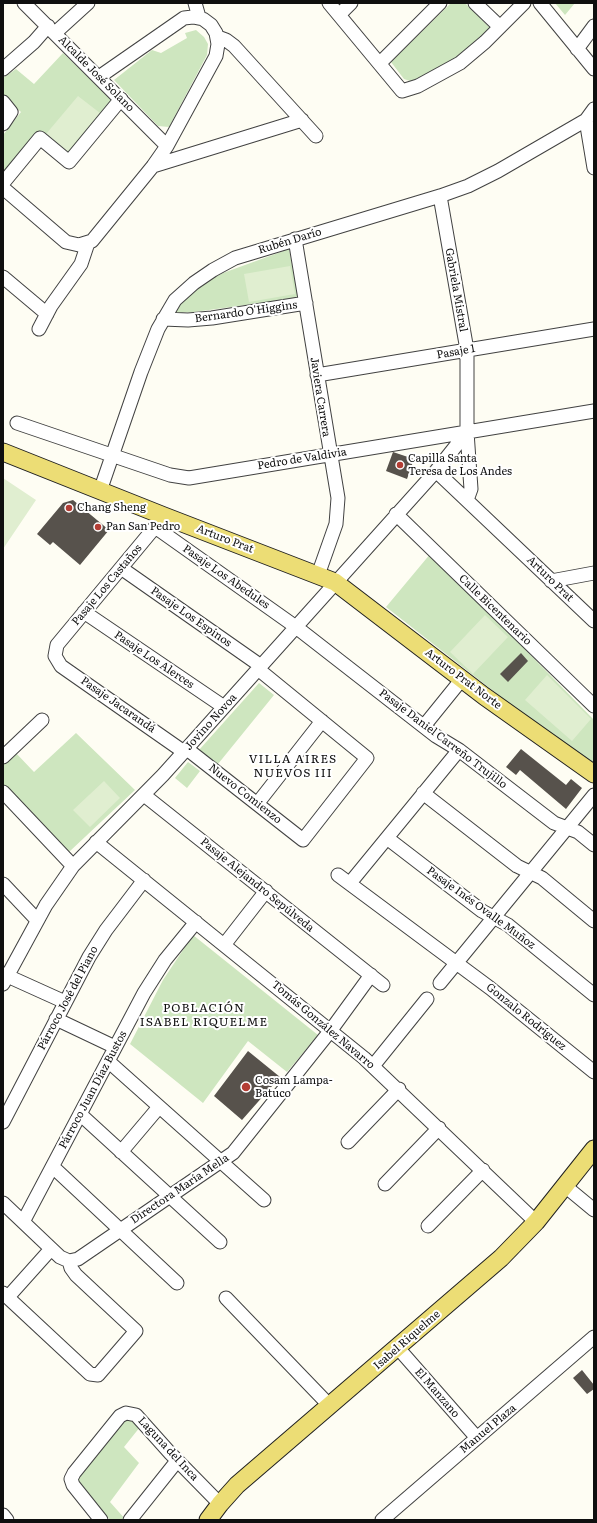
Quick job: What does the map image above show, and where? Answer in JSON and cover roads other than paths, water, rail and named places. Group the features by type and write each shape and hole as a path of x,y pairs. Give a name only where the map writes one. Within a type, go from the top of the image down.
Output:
{"main road":[{"name":"Arturo Prat","path":"3,452 100,490 160,522 335,582"},
{"name":"Arturo Prat Norte","path":"335,582 462,679 594,774"},
{"name":"Isabel Riquelme","path":"208,1520 237,1485 480,1277 536,1222 594,1149"}],"street":[{"name":"Alcalde José Solano","path":"24,3 167,146"},
{"path":"3,69 34,42 88,3"},
{"path":"195,3 198,17"},
{"path":"329,3 402,91 418,86 460,63 500,28 524,3"},
{"path":"339,15 351,3"},
{"path":"380,63 440,3"},
{"path":"475,3 500,28"},
{"path":"540,3 594,69"},
{"path":"3,188 63,240 75,245 88,243 98,235 167,146 214,61 218,50 218,38 211,25 198,17 180,19 99,77"},
{"path":"577,48 594,26"},
{"path":"218,38 226,40 234,46 316,136"},
{"path":"3,182 40,138 69,162 121,99"},
{"path":"3,102 11,112 3,124"},
{"name":"Rubén Darío","path":"100,490 141,372 163,318 184,291 213,270 235,258 440,196 483,179 586,120 594,109"},
{"path":"153,166 302,120"},
{"path":"586,120 593,161"},
{"name":"Gabriela Mistral","path":"440,196 467,350 467,432 471,489 467,500"},
{"name":"Javiera Carrera","path":"296,239 338,498 338,516 334,533 318,575"},
{"path":"39,329 51,306 81,264 88,243"},
{"path":"3,277 47,314"},
{"name":"Bernardo O'Higgins","path":"163,318 188,320 212,318 306,303"},
{"name":"Pasaje 1","path":"317,375 594,329"},
{"name":"Pedro de Valdivia","path":"17,423 170,475 189,478 594,411"},
{"path":"436,471 467,432"},
{"name":"Arturo Prat","path":"436,471 594,621"},
{"name":"Jovino Novoa","path":"4,978 37,920 73,866 144,795 185,751 436,471"},
{"name":"Calle Bicentenario","path":"396,514 594,706"},
{"name":"Pasaje Los Castaños","path":"55,656 58,645 160,522"},
{"name":"Pasaje Los Abedules","path":"160,522 296,627"},
{"name":"Pasaje Los Espinos","path":"121,568 260,667"},
{"path":"551,580 594,573"},
{"name":"Pasaje Los Alerces","path":"84,612 224,708"},
{"name":"Pasaje Daniel Carreño Trujillo","path":"296,627 424,726 459,750 554,823 578,832 594,845"},
{"name":"Pasaje Jacarandá","path":"55,656 61,666 185,751"},
{"path":"257,804 322,721 260,667"},
{"path":"424,726 462,679"},
{"path":"3,756 42,720"},
{"name":"Nuevo Comienzo","path":"185,751 303,840 367,758 322,721"},
{"path":"350,883 459,750"},
{"path":"3,792 73,866"},
{"path":"423,793 517,866 542,878 594,921"},
{"name":"Pasaje Alejandro Sepúlveda","path":"144,795 383,985"},
{"path":"440,983 594,795"},
{"name":"Pasaje Inés Ovalle Muñoz","path":"387,838 482,911 508,925 594,995"},
{"name":"Tomás González Navarro","path":"96,842 331,1030 373,1066 536,1222"},
{"name":"Gonzalo Rodríguez","path":"338,875 490,988 594,1072"},
{"name":"Párroco José del Piano","path":"3,1122 96,945 144,880"},
{"path":"3,884 37,920"},
{"path":"224,944 266,891"},
{"name":"Párroco Juan Díaz Bustos","path":"23,1222 150,981 196,922"},
{"path":"331,1030 371,975"},
{"path":"4,978 65,1002"},
{"path":"373,1066 427,999"},
{"path":"56,1019 115,1047"},
{"name":"Directora María Mella","path":"69,1261 78,1259 222,1162 241,1144 331,1030"},
{"path":"108,1061 264,1200"},
{"path":"348,1142 399,1090"},
{"path":"121,1152 159,1107"},
{"path":"80,1114 220,1242"},
{"path":"385,1184 439,1128"},
{"path":"52,1167 177,1283"},
{"path":"428,1226 483,1170"},
{"path":"565,1186 594,1210"},
{"path":"3,1203 51,1248 60,1257 69,1261 71,1268 76,1275 136,1332 98,1375 90,1374 5,1295 51,1248"},
{"path":"226,1298 330,1406"},
{"name":"Manuel Plaza","path":"382,1520 594,1337"},
{"name":"El Manzano","path":"398,1348 477,1438"},
{"name":"Laguna del Inca","path":"101,1520 73,1485 71,1479 74,1473 123,1414 130,1412 136,1415 177,1461 220,1504"},
{"path":"130,1520 177,1461"},
{"path":"3,1515 7,1520"}],"place":[{"name":"Capilla Santa Teresa de Los Andes","path":"400,465"},
{"name":"Chang Sheng","path":"69,508"},
{"name":"Pan San Pedro","path":"98,527"},
{"name":"Cosam Lampa- Batuco","path":"246,1087"}],"district":[{"name":"VILLA AIRES NUEVOS III","path":"293,766"},
{"name":"POBLACIÓN ISABEL RIQUELME","path":"204,1015"}]}
